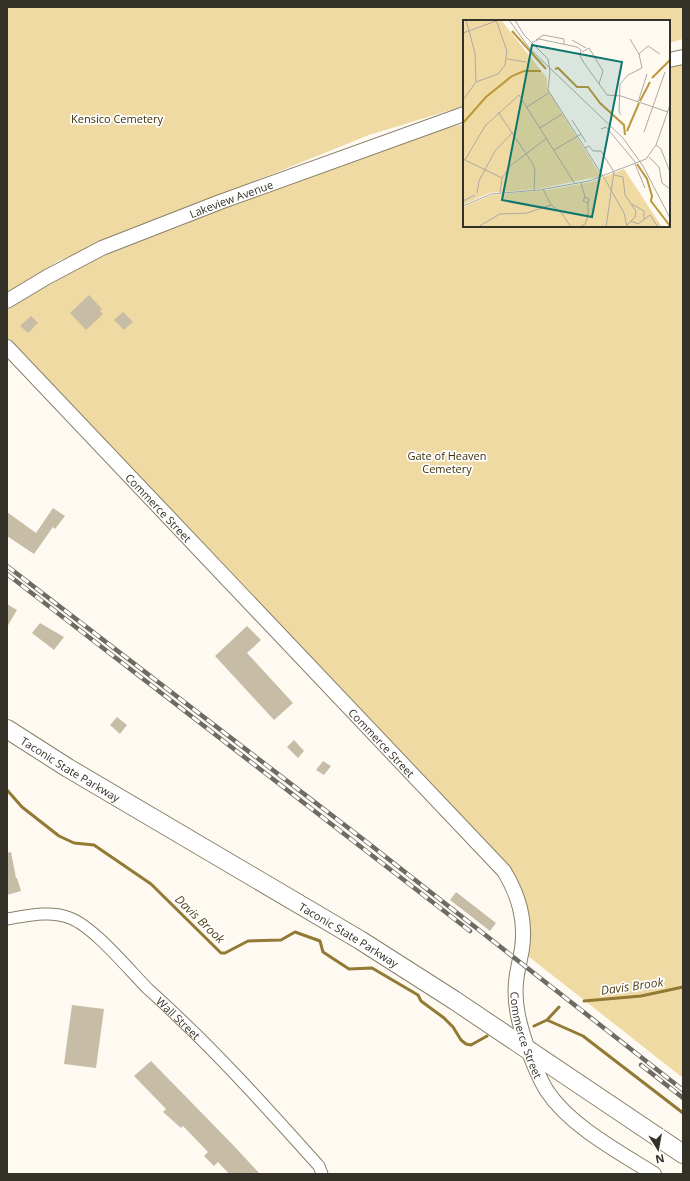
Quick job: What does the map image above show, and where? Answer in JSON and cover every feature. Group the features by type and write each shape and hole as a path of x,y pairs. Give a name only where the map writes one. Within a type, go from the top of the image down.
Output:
{"highway":[{"name":"Taconic State Parkway","path":"7,716 69,756 362,928 522,1032 683,1140"},
{"name":"Taconic State Parkway","path":"7,729 68,768 354,936 683,1154"}],"street":[{"path":"670,60 683,57"},
{"name":"Lakeview Avenue","path":"7,301 47,277 102,248 220,202 463,114"},
{"name":"Commerce Street","path":"7,348 504,871 516,894 522,917 523,941 516,981 515,998 522,1032 528,1050 545,1088 562,1110 593,1134 654,1174"},
{"name":"Wall Street","path":"7,919 42,914 69,917 78,922 108,947 178,1016 280,1122 319,1166 322,1174"}],"green space":[{"name":"Kensico Cemetery","path":"7,7 683,7 683,39 670,43 670,20 463,20 463,106 369,135 58,261 7,294"},
{"name":"Gate of Heaven Cemetery","path":"683,63 683,1078 528,956 523,893 7,339 7,310 70,273 136,241 181,226 196,219 437,130 460,125 463,126 463,227 670,227 670,67"}],"building":[{"path":"89,295 102,309 100,311 103,314 86,330 70,313"},
{"path":"123,312 133,322 124,330 114,320"},
{"path":"31,316 38,323 28,333 20,326"},
{"path":"53,508 65,516 55,529 53,527 34,554 7,536 7,512 36,533"},
{"path":"7,604 17,610 7,627"},
{"path":"40,623 64,637 54,650 32,633"},
{"path":"247,626 261,640 247,653 293,703 274,720 215,656"},
{"path":"117,717 127,725 120,734 110,725"},
{"path":"294,740 304,751 298,758 287,747"},
{"path":"323,761 331,766 324,775 316,770"},
{"path":"11,852 16,878 21,891 7,895 7,853"},
{"path":"456,892 496,923 490,931 450,900"},
{"path":"72,1005 104,1009 96,1068 64,1064"},
{"path":"151,1061 260,1174 229,1174 218,1162 214,1166 204,1156 208,1152 183,1126 181,1128 163,1112 166,1109 134,1076"}],"waterway":[{"name":"Davis Brook","path":"7,790 22,807 59,836 74,843 94,845 151,884 221,953 225,953 248,941 281,940 295,932 320,941 323,952 349,969 372,968 418,995 421,1001 444,1018 453,1027 461,1040 466,1044 471,1045 487,1036"},
{"name":"Davis Brook","path":"584,1001 641,996 683,987"},
{"name":"Davis Brook","path":"534,1026 547,1020 559,1007"},
{"path":"547,1020 583,1036 683,1113"}],"railway":[{"path":"7,566 368,843 683,1090"},
{"path":"7,574 470,931"},
{"path":"641,1065 683,1098"}]}
